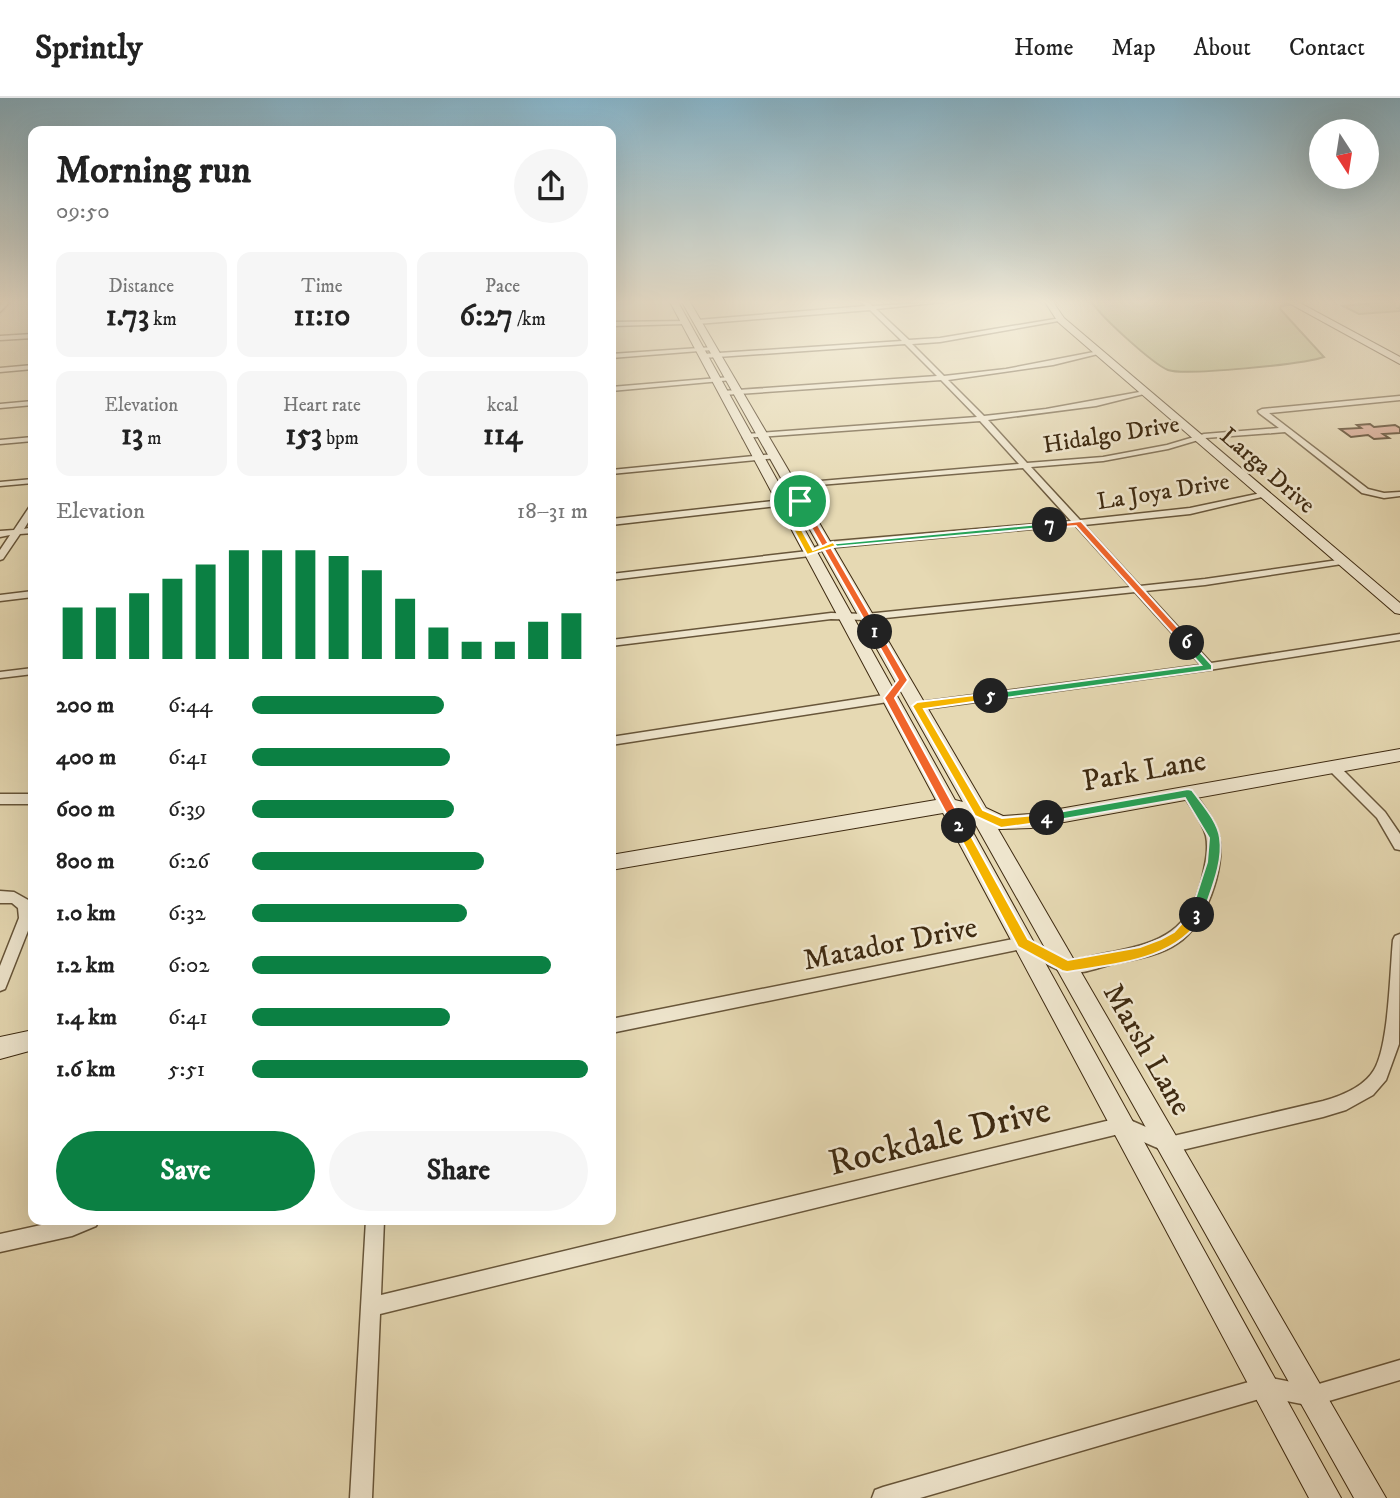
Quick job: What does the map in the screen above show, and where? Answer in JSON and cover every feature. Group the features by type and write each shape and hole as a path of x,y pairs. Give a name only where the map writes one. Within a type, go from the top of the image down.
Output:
{"main road":[{"name":"Marsh Lane","path":"712,367 727,386"},
{"name":"Marsh Lane","path":"721,367 727,386 754,436 856,617 890,698 1326,1498"},
{"name":"Larga Drive","path":"1115,367 1400,610"},
{"name":"Marsh Lane","path":"856,617 903,680 962,784 989,821 1037,914 1371,1498"},
{"path":"903,680 890,698 917,706"},
{"path":"905,726 908,713 917,706"},
{"name":"Park Lane","path":"616,862 948,805 989,821 1031,821 1400,755"},
{"path":"948,805 956,799 962,784"},
{"path":"971,848 974,836 989,821"},
{"path":"1023,943 1033,930 1037,914"},
{"path":"1054,1000 1055,987 1067,966"},
{"path":"0,1048 28,1041"}],"street":[{"path":"0,370 28,367"},
{"path":"933,367 1209,667"},
{"path":"616,389 943,378 1037,367"},
{"path":"754,436 983,419 1075,409 1145,393"},
{"path":"1400,398 1262,411 1365,491 1384,496 1400,494"},
{"path":"0,406 28,403"},
{"name":"Hidalgo Drive","path":"616,521 787,494 1127,456 1199,439 1285,430"},
{"path":"0,442 28,439"},
{"path":"616,471 766,456"},
{"path":"0,484 28,481"},
{"name":"La Joya Drive","path":"616,576 818,549 1190,511 1263,494"},
{"path":"0,557 28,516"},
{"path":"0,534 28,530"},
{"path":"616,642 831,615 856,617 1261,575 1342,561"},
{"path":"0,598 28,595"},
{"path":"917,706 1209,667 1400,637"},
{"path":"0,675 28,672"},
{"path":"616,740 890,698"},
{"path":"1333,767 1381,815 1400,845"},
{"path":"1067,966 1140,953 1179,936 1194,921 1213,862 1214,838 1209,823 1188,793"},
{"path":"0,799 28,799"},
{"path":"0,897 14,898 25,905 26,918 0,984"},
{"path":"1123,1125 1169,1145 1323,1109 1367,1089 1380,1075 1391,1044 1400,940"},
{"name":"Matador Drive","path":"616,1025 1023,943 1067,966"},
{"name":"Rockdale Drive","path":"370,1307 1123,1125"},
{"path":"0,1243 77,1225"},
{"path":"361,1498 375,1225"},
{"path":"883,1498 1266,1387 1312,1395 1400,1370"}],"green space":[{"path":"1163,367 1252,367 1197,371 1168,370"}],"building":[{"path":"1370,424 1374,427 1395,425 1400,428 1400,433 1383,434 1389,438 1374,439 1368,435 1351,437 1340,429 1361,428 1357,425"}],"route":[{"path":"800,501 783,503 810,553 825,545 1078,523 1209,667 917,706 979,813 1001,823 1031,821 1188,793 1209,823 1214,838 1213,862 1201,906 1194,921 1179,936 1140,953 1067,966 1023,943 890,698 903,680 890,659 825,545 807,513 800,501"}]}
